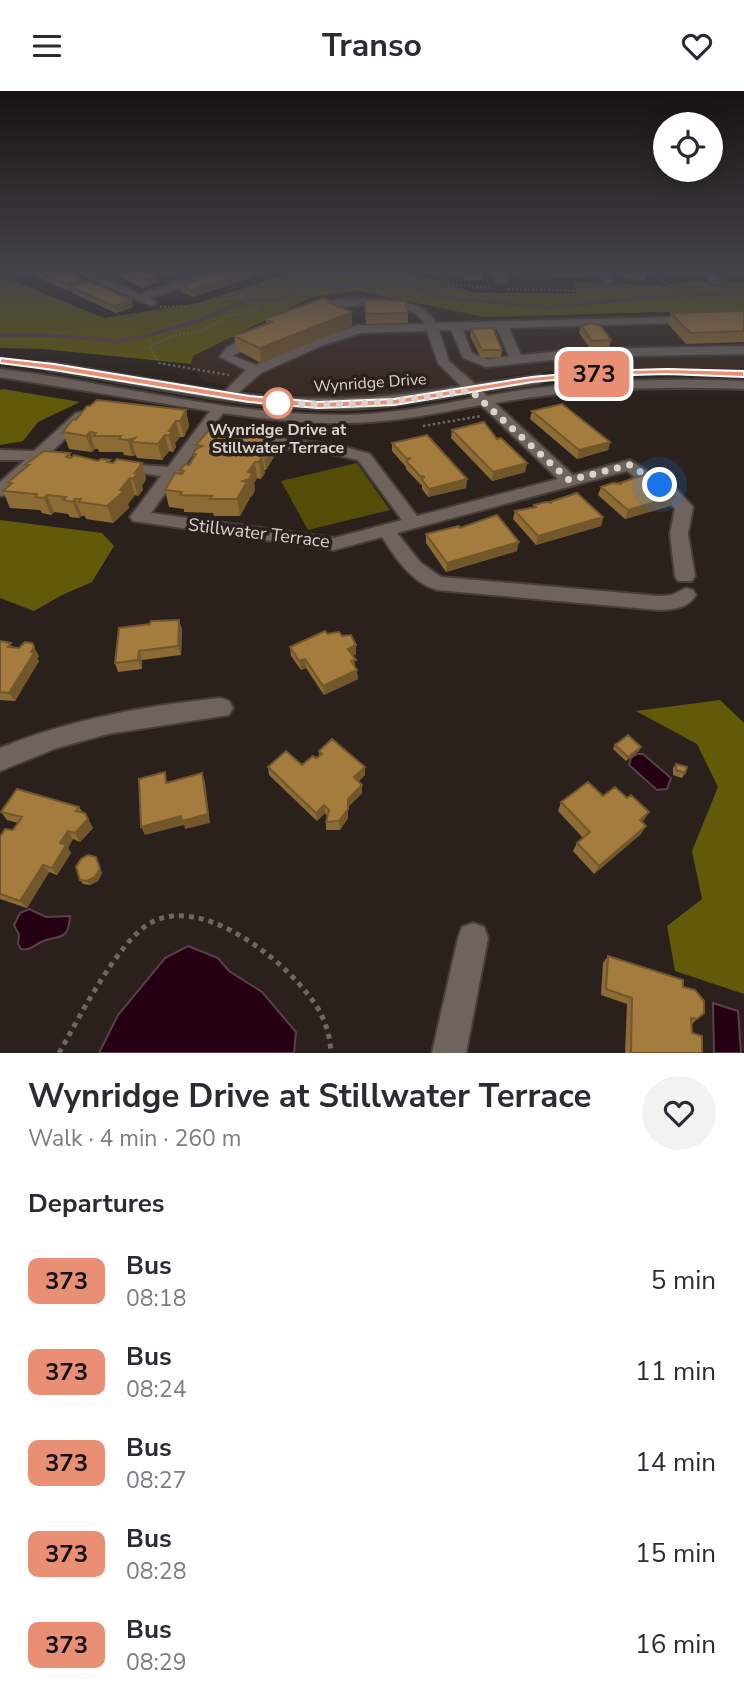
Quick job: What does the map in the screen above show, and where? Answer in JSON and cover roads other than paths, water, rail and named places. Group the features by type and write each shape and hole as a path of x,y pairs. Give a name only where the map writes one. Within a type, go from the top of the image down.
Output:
{"street":[{"path":"296,317 303,314"},
{"path":"422,314 431,327 439,356 470,390 569,480"},
{"path":"581,345 582,327 744,319"},
{"name":"Stillwater Terrace","path":"614,324 562,323 352,330 245,377 224,396 214,436 171,472 139,517 334,544 630,465"},
{"path":"502,325 512,360"},
{"path":"456,327 467,355 486,363 581,345 744,350"},
{"path":"256,370 229,361 226,354 274,328"},
{"path":"476,360 467,333 487,331 495,334 512,360"},
{"name":"Wynridge Drive","path":"0,361 65,369 224,396 285,417 348,419 423,412 542,391 609,385 744,385"},
{"name":"Wynridge Drive","path":"0,373 291,404 345,405 412,400 532,380 597,373 667,371 744,374"},
{"path":"0,491 85,412"},
{"path":"214,436 338,450 365,457 413,523"},
{"path":"0,455 79,461"},
{"path":"105,464 171,472"},
{"path":"386,530 410,564 425,578 437,583 659,603 677,603 685,585"},
{"path":"0,760 69,733 115,721 158,713 221,708"},
{"path":"449,1053 473,938"}],"lane":[{"path":"630,465 684,507 679,534 685,585"}],"waterway":[{"path":"0,335 46,335 116,341 138,338 215,314"}],"place":[{"name":"Wynridge Drive at Stillwater Terrace","path":"278,403"}]}
